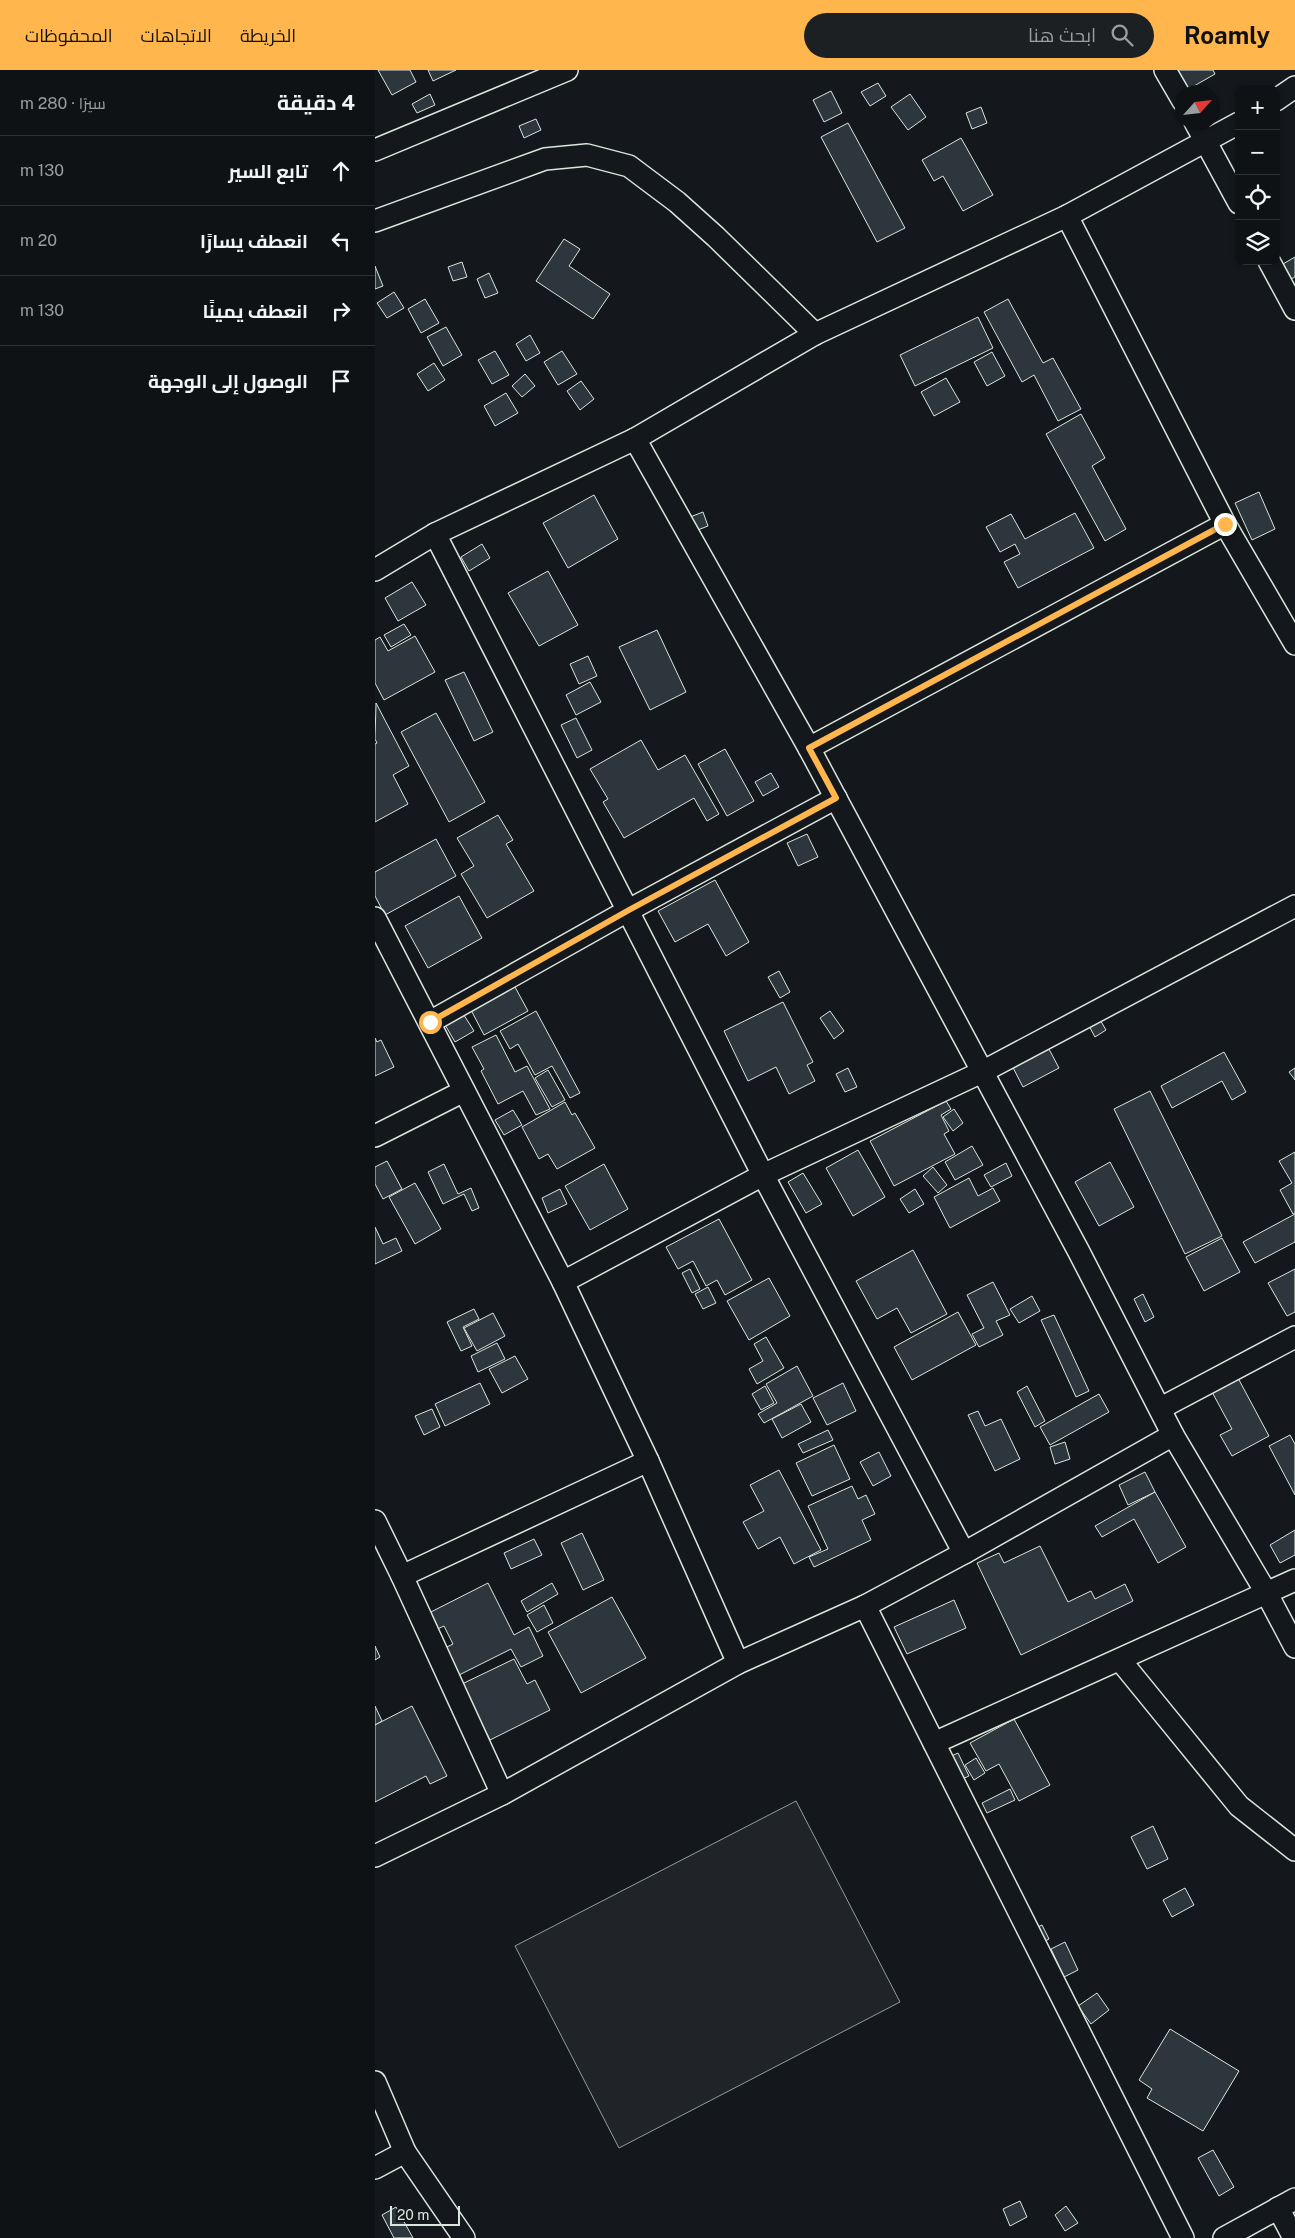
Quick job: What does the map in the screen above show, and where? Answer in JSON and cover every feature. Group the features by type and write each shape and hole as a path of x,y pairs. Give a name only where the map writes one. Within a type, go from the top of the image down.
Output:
{"street":[{"path":"375,150 532,77 567,70"},
{"path":"1165,70 1175,87"},
{"path":"1280,97 1295,88"},
{"path":"375,570 435,534 635,439 815,334 1067,216 1235,124"},
{"path":"1200,130 1235,195"},
{"path":"375,222 545,159 587,155 629,166 677,202 716,237 815,334"},
{"path":"1067,216 1225,524 1295,644"},
{"path":"1271,265 1295,309"},
{"path":"635,439 809,748 1161,1408 1173,1435 1267,1594 1295,1648"},
{"path":"809,748 1225,524"},
{"path":"435,534 763,1175 965,1553"},
{"path":"430,1022 629,910 836,798"},
{"path":"563,1282 763,1175 982,1072 1295,906"},
{"path":"375,918 563,1282 648,1461 738,1663"},
{"path":"375,1136 464,1091"},
{"path":"1161,1408 1294,1341"},
{"path":"375,1856 501,1794 738,1663 865,1606 965,1553 1173,1435"},
{"path":"402,1576 648,1461"},
{"path":"375,1521 501,1794"},
{"path":"934,1743 1295,1580"},
{"path":"865,1606 1183,2238"},
{"path":"1121,1660 1239,1806 1295,1850"},
{"path":"375,2082 405,2152 464,2238"},
{"path":"375,2168 405,2152"},
{"path":"1224,2238 1287,2203 1294,2238"}],"shaded area":[{"path":"796,1801 900,2002 619,2148 515,1946"}],"building":[{"path":"378,70 410,70 416,82 392,95"},
{"path":"428,70 456,70 433,81"},
{"path":"1177,70 1213,70 1215,74 1196,85 1184,85"},
{"path":"878,83 886,96 870,106 861,92"},
{"path":"831,91 842,113 824,122 813,100"},
{"path":"430,94 435,105 417,113 412,104"},
{"path":"910,94 926,117 908,130 891,107"},
{"path":"981,107 987,123 972,129 966,113"},
{"path":"536,119 541,130 524,138 519,126"},
{"path":"848,123 905,228 877,242 821,137"},
{"path":"961,138 993,195 963,211 943,176 934,181 922,160"},
{"path":"564,239 580,249 569,266 610,294 593,319 536,281"},
{"path":"1295,257 1295,277 1291,279 1283,264"},
{"path":"462,262 467,277 453,281 448,267"},
{"path":"375,266 383,286 375,289"},
{"path":"489,273 498,293 485,298 477,279"},
{"path":"394,292 404,308 387,318 377,303"},
{"path":"425,299 439,323 421,333 408,309"},
{"path":"1008,299 1043,363 1053,358 1081,409 1058,421 1034,375 1022,382 984,312"},
{"path":"978,317 993,348 915,386 900,355"},
{"path":"446,327 462,355 443,366 427,337"},
{"path":"530,335 540,353 526,361 516,344"},
{"path":"495,351 509,375 492,384 478,360"},
{"path":"562,351 577,374 558,385 544,362"},
{"path":"992,352 1005,376 987,386 974,362"},
{"path":"434,363 445,380 428,391 417,374"},
{"path":"525,374 535,386 522,397 512,386"},
{"path":"946,378 960,402 934,416 921,392"},
{"path":"581,381 594,399 580,410 567,391"},
{"path":"506,393 518,413 495,426 484,406"},
{"path":"1081,414 1105,458 1092,466 1126,529 1105,541 1046,434"},
{"path":"1259,492 1275,529 1252,540 1235,503"},
{"path":"594,495 618,539 568,568 543,523"},
{"path":"703,512 708,526 690,533 685,519"},
{"path":"1075,513 1094,548 1018,588 1004,562 1020,554 1015,544 1000,552 986,527 1011,514 1025,539"},
{"path":"482,544 490,558 469,571 461,557"},
{"path":"548,571 578,625 539,646 508,593"},
{"path":"412,582 426,605 398,621 385,598"},
{"path":"404,624 411,635 391,647 384,635"},
{"path":"657,630 686,692 650,710 619,647"},
{"path":"415,636 435,672 384,700 375,683 375,640 380,637 388,651"},
{"path":"588,656 597,676 579,684 570,664"},
{"path":"464,672 493,732 474,741 445,680"},
{"path":"590,682 601,702 576,715 566,695"},
{"path":"376,703 409,766 393,775 408,804 375,822 375,744 377,743 375,739"},
{"path":"436,713 485,802 449,822 401,732"},
{"path":"576,718 592,750 577,758 561,725"},
{"path":"641,740 658,770 685,755 719,814 707,821 694,798 624,838 603,802 608,799 590,769"},
{"path":"725,749 754,801 727,816 698,764"},
{"path":"771,773 779,787 763,796 755,782"},
{"path":"498,815 513,840 506,844 534,891 487,918 461,874 474,866 457,838"},
{"path":"807,834 818,857 798,866 787,843"},
{"path":"436,839 456,876 385,915 375,896 375,872"},
{"path":"715,880 749,942 726,956 708,924 675,942 658,911"},
{"path":"459,896 482,938 428,968 405,926"},
{"path":"779,971 790,992 780,998 768,977"},
{"path":"515,987 528,1011 484,1035 471,1010"},
{"path":"783,1002 813,1062 807,1065 815,1081 789,1094 776,1067 748,1081 724,1031"},
{"path":"536,1011 580,1093 570,1098 552,1066 535,1075 518,1044 510,1049 500,1031"},
{"path":"830,1011 844,1031 834,1039 820,1018"},
{"path":"462,1012 474,1031 455,1042 444,1023"},
{"path":"1099,1018 1106,1030 1095,1037 1088,1024"},
{"path":"496,1035 515,1072 527,1066 550,1109 536,1115 523,1091 498,1104 481,1071 484,1069 472,1047"},
{"path":"1042,1036 1059,1068 1023,1087 1006,1054"},
{"path":"375,1038 377,1042 381,1040 394,1067 375,1076"},
{"path":"1224,1052 1246,1092 1232,1100 1222,1081 1172,1108 1161,1086"},
{"path":"848,1068 857,1087 845,1092 836,1074"},
{"path":"1295,1068 1295,1080 1289,1072"},
{"path":"548,1070 565,1100 552,1107 535,1078"},
{"path":"1150,1091 1222,1236 1185,1254 1114,1109"},
{"path":"946,1101 951,1109 941,1115 949,1131 944,1134 955,1154 894,1186 870,1141"},
{"path":"565,1102 572,1115 575,1113 595,1148 557,1169 548,1154 539,1159 522,1127"},
{"path":"954,1109 963,1123 953,1131 943,1117"},
{"path":"513,1110 522,1125 504,1135 495,1120"},
{"path":"972,1146 983,1165 955,1180 945,1162"},
{"path":"858,1150 885,1197 853,1216 826,1168"},
{"path":"1295,1152 1295,1213 1293,1214 1280,1190 1292,1183 1279,1161"},
{"path":"387,1161 402,1189 383,1199 375,1184 375,1167"},
{"path":"1110,1162 1134,1207 1099,1226 1075,1182"},
{"path":"1006,1163 1012,1176 991,1187 984,1175"},
{"path":"444,1164 458,1194 471,1188 479,1208 472,1211 464,1194 443,1204 428,1172"},
{"path":"604,1164 628,1209 590,1230 565,1186"},
{"path":"933,1167 947,1185 938,1193 923,1176"},
{"path":"803,1173 822,1204 806,1213 788,1182"},
{"path":"969,1178 978,1196 993,1188 1000,1201 950,1228 934,1197"},
{"path":"415,1183 441,1229 415,1244 389,1197"},
{"path":"560,1189 567,1204 548,1213 542,1198"},
{"path":"915,1189 924,1204 909,1213 900,1199"},
{"path":"1295,1214 1295,1242 1255,1263 1243,1242"},
{"path":"719,1219 752,1280 725,1295 717,1280 706,1286 693,1261 678,1269 666,1247"},
{"path":"375,1227 383,1244 396,1238 402,1251 375,1264"},
{"path":"1222,1238 1240,1272 1204,1291 1186,1257"},
{"path":"913,1250 947,1314 911,1333 897,1308 877,1319 856,1281"},
{"path":"690,1269 700,1289 692,1293 682,1273"},
{"path":"1295,1269 1295,1312 1287,1316 1268,1283"},
{"path":"769,1278 790,1316 749,1340 727,1301"},
{"path":"993,1282 1010,1315 996,1321 1003,1335 979,1347 972,1334 984,1328 967,1295"},
{"path":"708,1287 716,1303 703,1309 695,1294"},
{"path":"1143,1294 1154,1317 1145,1322 1134,1299"},
{"path":"1032,1296 1040,1311 1019,1323 1010,1309"},
{"path":"474,1309 479,1319 463,1327 472,1346 461,1351 447,1322"},
{"path":"958,1312 976,1345 912,1380 894,1347"},
{"path":"493,1313 505,1336 477,1351 464,1328"},
{"path":"1054,1315 1089,1391 1076,1397 1041,1320"},
{"path":"766,1337 784,1368 757,1384 749,1369 763,1361 754,1344"},
{"path":"497,1343 505,1359 478,1372 471,1356"},
{"path":"515,1356 528,1379 502,1393 489,1369"},
{"path":"797,1366 813,1396 764,1423 758,1414 777,1403 766,1384"},
{"path":"1238,1378 1269,1436 1232,1456 1220,1435 1232,1429 1212,1392"},
{"path":"480,1383 490,1404 445,1426 435,1404"},
{"path":"843,1383 856,1411 827,1425 813,1398"},
{"path":"765,1386 774,1403 761,1410 752,1394"},
{"path":"1027,1386 1045,1421 1035,1427 1017,1392"},
{"path":"1099,1394 1109,1412 1050,1445 1040,1427"},
{"path":"801,1404 811,1422 782,1438 772,1419"},
{"path":"432,1409 440,1427 424,1435 415,1416"},
{"path":"978,1411 985,1426 1001,1419 1020,1459 995,1471 968,1415"},
{"path":"828,1430 833,1440 803,1453 798,1444"},
{"path":"1290,1435 1295,1444 1295,1495 1269,1446"},
{"path":"1065,1442 1070,1459 1055,1464 1050,1447"},
{"path":"834,1445 850,1479 812,1496 796,1463"},
{"path":"879,1452 891,1476 873,1486 860,1462"},
{"path":"779,1470 821,1550 794,1564 780,1537 758,1549 743,1522 764,1511 750,1485"},
{"path":"1145,1472 1155,1492 1128,1505 1119,1485"},
{"path":"852,1486 858,1499 866,1495 875,1514 862,1520 871,1540 814,1567 809,1557 828,1549 808,1506"},
{"path":"1155,1492 1186,1547 1158,1563 1134,1519 1102,1537 1095,1526"},
{"path":"1295,1530 1295,1555 1280,1563 1270,1545"},
{"path":"582,1533 604,1580 583,1590 561,1543"},
{"path":"534,1539 542,1555 511,1569 504,1553"},
{"path":"1040,1546 1068,1602 1091,1591 1095,1599 1125,1584 1133,1601 1021,1655 977,1563 999,1553 1004,1563"},
{"path":"488,1583 514,1635 529,1627 543,1656 521,1667 511,1649 459,1675 445,1648 453,1644 444,1626 433,1631 425,1615"},
{"path":"552,1583 558,1594 527,1612 521,1601"},
{"path":"612,1597 646,1658 581,1693 548,1632"},
{"path":"954,1600 966,1628 907,1654 894,1627"},
{"path":"544,1605 553,1623 537,1632 527,1615"},
{"path":"375,1646 380,1657 375,1660"},
{"path":"514,1659 527,1684 535,1680 550,1710 490,1740 462,1684"},
{"path":"375,1706 382,1721 375,1725"},
{"path":"412,1706 447,1776 430,1784 426,1776 375,1802 375,1725"},
{"path":"1014,1719 1050,1785 1019,1801 999,1764 986,1771 970,1743"},
{"path":"958,1753 969,1776 953,1783 943,1760"},
{"path":"976,1758 985,1773 974,1780 965,1765"},
{"path":"1010,1789 1015,1800 987,1813 982,1803"},
{"path":"1153,1826 1168,1859 1147,1869 1131,1837"},
{"path":"1185,1888 1194,1905 1172,1917 1163,1900"},
{"path":"1042,1925 1049,1939 1037,1945 1030,1931"},
{"path":"1065,1942 1078,1970 1064,1977 1051,1949"},
{"path":"1097,1993 1109,2010 1091,2024 1078,2006"},
{"path":"1170,2029 1239,2071 1203,2131 1147,2098 1152,2089 1139,2080"},
{"path":"1213,2150 1234,2187 1219,2196 1198,2158"},
{"path":"1020,2201 1027,2217 1010,2226 1003,2209"},
{"path":"1066,2206 1078,2223 1065,2231 1055,2215"},
{"path":"396,2207 413,2238 394,2238 382,2215"}],"route":[{"path":"430,1022 629,910 836,798 809,748 1225,524"}]}
